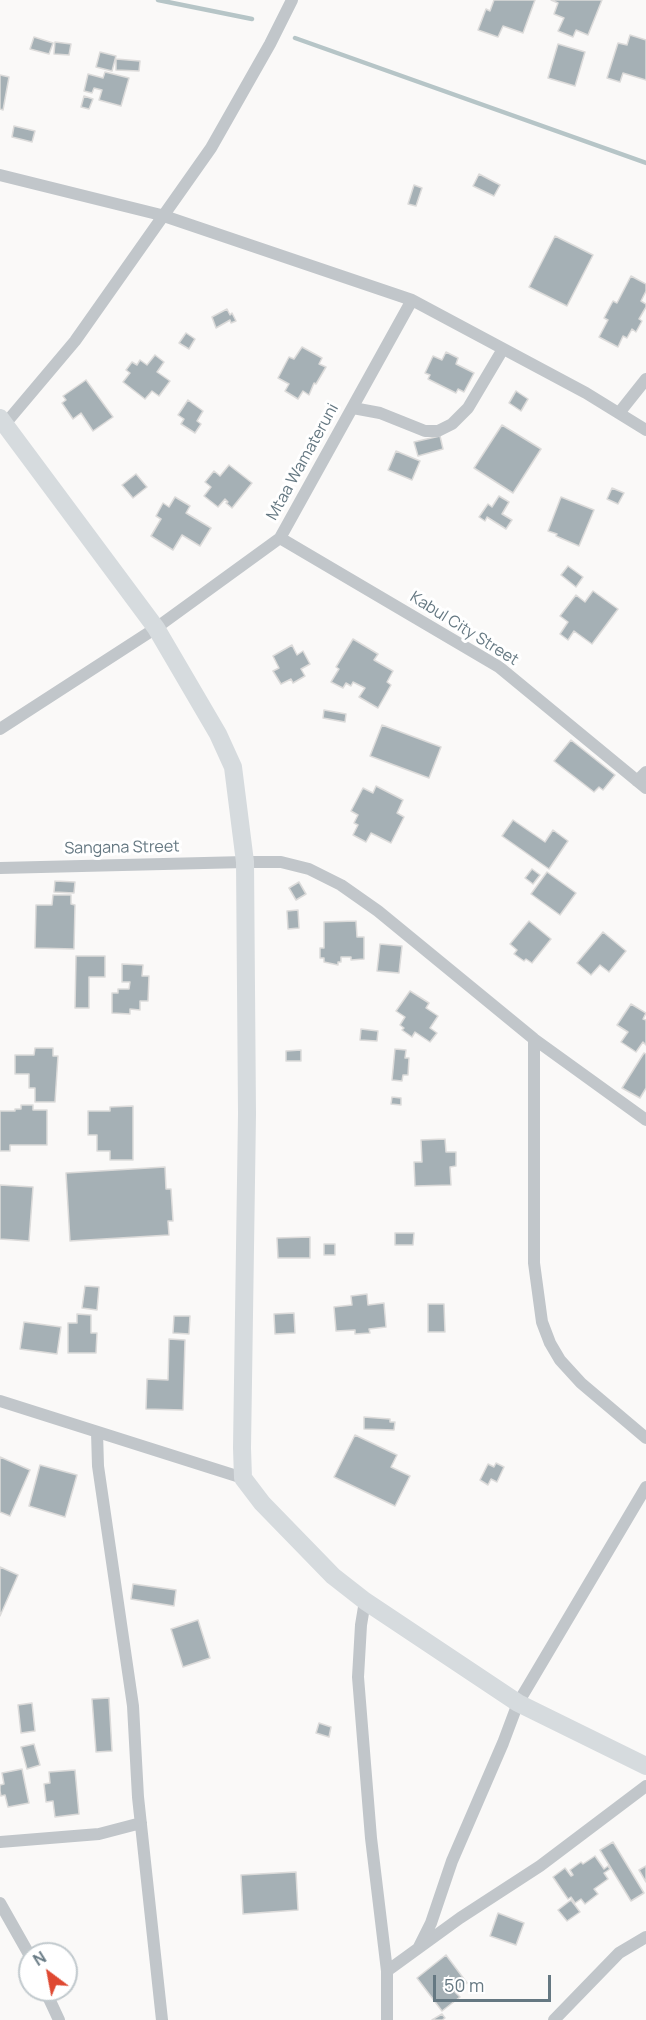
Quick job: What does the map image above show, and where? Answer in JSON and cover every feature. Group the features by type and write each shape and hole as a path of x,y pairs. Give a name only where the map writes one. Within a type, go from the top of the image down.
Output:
{"street":[{"path":"243,1478 248,1114 245,862 233,767 218,734 156,628 2,421 75,341 211,148 270,44 292,0"},
{"path":"0,175 162,215 412,300 646,430"},
{"name":"Mtaa Wamateruni","path":"0,729 156,628 280,538 412,300"},
{"path":"353,408 380,414 425,431 438,431 452,424 468,408 503,349"},
{"path":"619,413 646,380"},
{"name":"Kabul City Street","path":"280,538 499,667 643,781"},
{"name":"Sangana Street","path":"0,868 281,862 309,869 341,885 378,911 534,1039 646,1120"},
{"path":"534,1039 534,1263 542,1322 560,1360 581,1383 646,1438"},
{"path":"0,1401 243,1478 262,1503 333,1576 365,1601 518,1703 646,1766"},
{"path":"97,1432 98,1466 133,1706 141,1823 162,2020"},
{"path":"419,1947 518,1703 646,1487"},
{"path":"365,1601 360,1625 358,1677 371,1838 387,1971 387,2020"},
{"path":"387,1971 460,1918 540,1866 646,1786"},
{"path":"0,1842 99,1834 141,1823"},
{"path":"0,1903 22,1942"},
{"path":"554,2020 619,1953 646,1937"},
{"path":"51,2002 59,2020"}],"building":[{"path":"494,0 535,0 523,33 503,26 498,37 478,30 486,9 490,11"},
{"path":"551,0 602,0 588,35 576,30 573,37 558,31 564,18 554,14 558,3"},
{"path":"630,35 646,40 646,80 623,73 620,82 607,78 618,43 627,45"},
{"path":"34,37 53,43 49,54 30,49"},
{"path":"55,42 71,44 69,55 54,54"},
{"path":"558,44 585,52 575,86 548,78"},
{"path":"100,52 116,56 112,71 96,67"},
{"path":"116,59 140,61 139,71 116,70"},
{"path":"105,72 129,78 121,106 99,100 102,90 94,88 92,93 84,91 88,74 103,78"},
{"path":"0,75 9,77 3,110 0,109"},
{"path":"84,96 93,99 89,109 81,107"},
{"path":"14,126 35,131 32,142 12,137"},
{"path":"479,174 500,185 494,196 473,186"},
{"path":"414,185 422,188 416,206 408,204"},
{"path":"555,236 593,255 567,306 529,287"},
{"path":"631,276 646,284 646,291 641,301 646,304 646,307 639,319 642,321 636,332 632,329 627,338 623,336 618,347 599,337 608,320 604,318 613,301 617,303"},
{"path":"227,309 236,321 231,323 230,320 216,328 212,317"},
{"path":"186,333 195,339 189,349 179,343"},
{"path":"302,347 322,358 319,364 326,367 316,384 314,383 309,395 303,391 298,399 285,391 289,384 278,378 289,357 294,359"},
{"path":"446,352 458,358 456,364 474,373 464,392 458,389 456,393 428,379 430,375 425,373 433,356 442,360"},
{"path":"155,355 164,362 157,372 170,381 159,396 152,391 145,399 123,382 130,373 126,370 132,362 137,365 140,360 147,365"},
{"path":"86,380 113,417 93,431 81,413 73,419 62,403 66,400 63,396"},
{"path":"516,391 528,399 521,411 509,403"},
{"path":"188,400 203,411 197,421 201,424 195,433 181,424 184,419 178,415"},
{"path":"502,425 541,449 513,493 474,468"},
{"path":"440,436 443,449 418,456 414,442"},
{"path":"396,451 420,461 412,480 388,470"},
{"path":"229,465 252,483 232,508 225,499 218,507 204,496 211,487 205,482 214,471 220,476"},
{"path":"136,474 147,487 133,498 122,485"},
{"path":"612,488 624,493 618,504 607,499"},
{"path":"499,496 509,502 502,514 512,520 506,529 487,517 485,521 479,517 488,504 492,507"},
{"path":"175,497 190,506 186,513 211,528 200,546 182,535 173,550 151,536 161,519 156,516 163,503 169,507"},
{"path":"561,497 594,510 579,546 548,531"},
{"path":"568,566 583,577 576,587 561,575"},
{"path":"593,591 618,609 592,644 574,631 568,640 560,634 568,622 560,616 576,595 585,602"},
{"path":"353,639 378,654 374,660 393,671 387,682 391,685 378,708 359,697 365,688 353,682 351,686 346,683 343,688 331,682 339,669 336,667"},
{"path":"292,645 297,655 303,651 310,664 301,669 305,676 293,683 291,679 281,684 273,671 279,668 273,656"},
{"path":"324,710 346,714 345,722 323,718"},
{"path":"382,725 441,747 429,778 370,756"},
{"path":"571,740 615,775 603,790 599,787 594,792 554,761"},
{"path":"376,786 403,800 397,813 404,817 391,843 371,833 366,842 353,835 358,825 354,823 358,815 351,811 363,788 373,793"},
{"path":"513,820 545,842 553,830 568,841 549,869 502,836"},
{"path":"532,869 540,875 533,884 525,878"},
{"path":"547,872 576,893 560,915 531,894"},
{"path":"55,881 75,882 74,893 54,892"},
{"path":"299,882 306,894 296,900 289,888"},
{"path":"53,895 71,895 71,904 75,905 74,949 35,948 36,905 52,905"},
{"path":"298,910 299,928 288,929 287,911"},
{"path":"356,921 357,937 364,937 364,959 351,960 351,957 341,957 338,965 324,962 324,958 320,958 320,948 324,948 324,922"},
{"path":"529,921 551,939 532,963 514,954 517,950 510,944"},
{"path":"603,932 626,951 609,972 600,965 591,975 577,963"},
{"path":"380,944 402,946 399,973 377,971"},
{"path":"76,956 105,956 105,977 89,977 89,1008 75,1008"},
{"path":"122,964 143,965 142,976 149,976 148,1001 140,1001 140,1010 130,1009 130,1014 112,1013 112,993 118,993 118,989 129,989 130,982 122,982"},
{"path":"410,991 429,1003 426,1008 438,1016 430,1028 437,1033 430,1042 415,1032 412,1037 402,1030 404,1028 400,1025 405,1017 396,1011"},
{"path":"631,1004 646,1013 643,1019 646,1020 646,1045 643,1042 636,1052 621,1042 628,1032 617,1025"},
{"path":"361,1029 378,1031 377,1041 360,1040"},
{"path":"35,1048 53,1048 53,1056 58,1056 55,1102 35,1102 35,1088 29,1088 29,1074 15,1074 15,1055 34,1055"},
{"path":"395,1049 406,1050 405,1058 409,1058 408,1075 403,1075 402,1081 392,1080"},
{"path":"301,1050 301,1061 286,1061 286,1051"},
{"path":"644,1053 646,1054 646,1088 640,1098 622,1088"},
{"path":"392,1097 401,1098 401,1105 391,1104"},
{"path":"21,1105 33,1105 33,1110 47,1110 47,1145 10,1145 10,1151 0,1151 0,1111 15,1111 15,1109 21,1109"},
{"path":"133,1106 133,1160 110,1160 110,1151 97,1151 97,1135 88,1135 88,1111 110,1111 110,1107"},
{"path":"445,1139 446,1152 456,1152 456,1166 450,1167 451,1185 415,1186 414,1162 422,1162 421,1140"},
{"path":"165,1167 166,1189 171,1189 173,1221 168,1221 169,1235 70,1241 66,1173"},
{"path":"0,1185 33,1187 29,1241 0,1239"},
{"path":"395,1233 414,1233 413,1245 395,1245"},
{"path":"310,1237 310,1258 278,1258 277,1238"},
{"path":"324,1244 335,1244 335,1255 324,1255"},
{"path":"85,1286 99,1287 97,1310 82,1308"},
{"path":"367,1294 368,1305 384,1303 386,1327 369,1329 370,1333 355,1334 355,1330 336,1331 334,1307 352,1305 351,1296"},
{"path":"428,1304 444,1304 445,1332 428,1332"},
{"path":"294,1313 295,1333 275,1334 274,1314"},
{"path":"77,1314 91,1315 91,1333 97,1333 96,1353 68,1353 68,1323 77,1323"},
{"path":"174,1316 190,1316 189,1334 173,1333"},
{"path":"24,1322 61,1327 57,1354 20,1349"},
{"path":"169,1339 185,1340 183,1410 146,1409 147,1379 168,1380"},
{"path":"364,1417 390,1419 390,1422 395,1422 394,1430 364,1429"},
{"path":"355,1435 397,1455 391,1467 410,1476 395,1506 334,1477"},
{"path":"0,1457 30,1470 10,1516 0,1512"},
{"path":"496,1463 504,1467 497,1482 491,1479 488,1485 480,1480 488,1464 494,1467"},
{"path":"40,1465 77,1475 65,1517 29,1506"},
{"path":"0,1567 18,1575 0,1616"},
{"path":"133,1584 176,1590 174,1606 131,1599"},
{"path":"198,1620 210,1658 183,1667 171,1629"},
{"path":"109,1698 112,1751 96,1752 92,1699"},
{"path":"32,1703 35,1731 21,1733 18,1705"},
{"path":"319,1723 331,1727 329,1737 316,1733"},
{"path":"34,1744 40,1765 27,1769 21,1747"},
{"path":"22,1769 29,1803 8,1807 5,1795 1,1796 0,1791 0,1785 4,1784 2,1773"},
{"path":"75,1770 79,1814 55,1817 53,1801 46,1802 44,1784 50,1783 49,1772"},
{"path":"613,1842 644,1893 631,1901 600,1850"},
{"path":"595,1856 604,1869 608,1866 610,1869 604,1873 608,1879 594,1889 598,1894 585,1904 581,1899 575,1903 571,1897 568,1899 553,1877 565,1868 571,1876 573,1875 570,1870"},
{"path":"646,1866 646,1882 639,1870"},
{"path":"296,1872 298,1910 243,1914 241,1875"},
{"path":"571,1900 580,1912 567,1921 558,1910"},
{"path":"498,1913 524,1923 516,1945 490,1936"},
{"path":"446,1955 467,1983 455,1992 460,1997 442,2011 417,1978"},
{"path":"442,2014 445,2018 442,2020 432,2020"}],"waterway":[{"path":"158,0 252,19"},
{"path":"295,38 646,163"}]}
